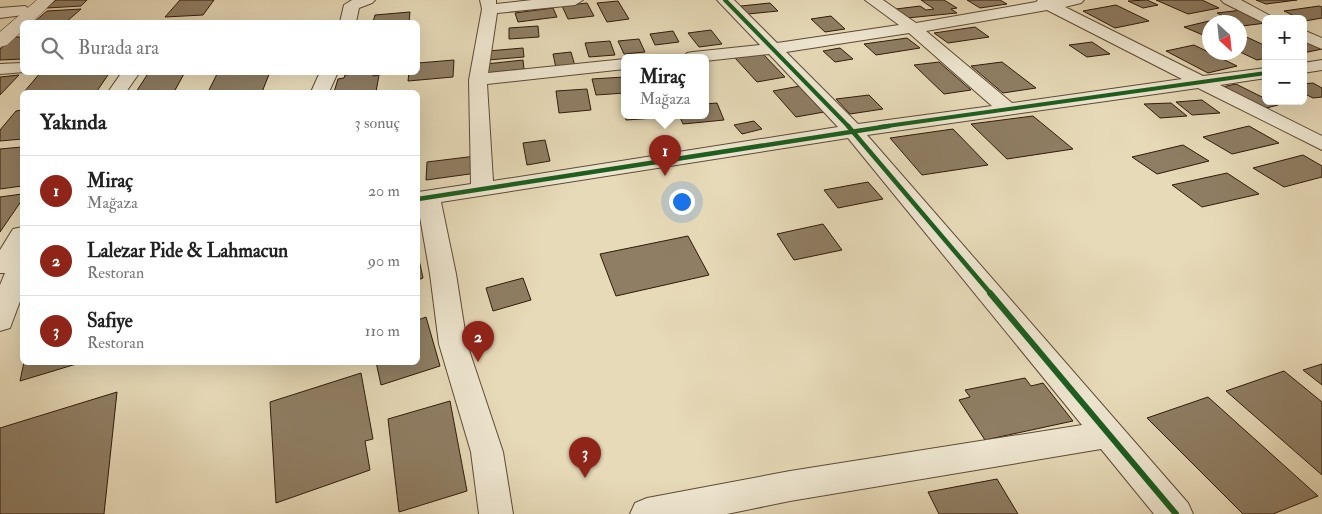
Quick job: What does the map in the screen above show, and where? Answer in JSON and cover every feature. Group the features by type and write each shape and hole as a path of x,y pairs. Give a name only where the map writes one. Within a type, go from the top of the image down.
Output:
{"street":[{"path":"25,20 47,0"},
{"path":"348,20 352,5 367,0"},
{"path":"482,189 478,80 489,5 575,0"},
{"path":"725,0 853,131 1176,514"},
{"path":"873,0 913,28 1007,108"},
{"path":"709,55 772,49 913,28 1043,2 1076,0"},
{"path":"1229,0 1262,16"},
{"path":"1043,2 1322,144"},
{"path":"0,12 32,5"},
{"path":"0,33 32,5"},
{"path":"0,42 20,24"},
{"path":"1307,37 1322,44"},
{"path":"478,80 621,64"},
{"path":"1307,67 1322,65"},
{"path":"0,69 20,68"},
{"path":"496,514 487,452 453,344 443,274 423,198 1007,108 1262,74"},
{"path":"118,90 129,75"},
{"path":"321,90 328,75"},
{"path":"0,321 12,263 20,241"},
{"path":"647,514 790,486 1109,434"}],"building":[{"path":"56,0 87,0 81,6 47,8"},
{"path":"180,0 214,0 203,15 165,17"},
{"path":"921,0 944,0 957,8 951,9 957,13 907,18 896,9 920,6 926,10 934,9"},
{"path":"967,0 1000,0 1007,4 980,8"},
{"path":"1147,0 1158,5 1143,8 1128,1"},
{"path":"1156,0 1202,0 1219,8 1188,14"},
{"path":"1256,0 1297,0 1266,4"},
{"path":"618,1 629,19 607,22 597,3"},
{"path":"587,3 594,16 568,19 562,6"},
{"path":"770,3 778,11 748,14 741,6"},
{"path":"1116,5 1149,21 1115,28 1083,11"},
{"path":"1319,6 1322,7 1322,18 1307,21 1307,15 1292,15 1284,11"},
{"path":"553,8 557,17 518,22 515,13"},
{"path":"81,9 68,20 36,20 47,11"},
{"path":"1242,10 1262,20 1262,24 1247,25 1247,15 1221,15 1217,13"},
{"path":"410,12 409,20 374,20 375,15"},
{"path":"831,16 845,29 825,32 811,19"},
{"path":"1202,23 1202,35 1184,27"},
{"path":"538,26 539,37 509,39 509,28"},
{"path":"975,27 989,37 948,43 934,33"},
{"path":"711,30 722,44 699,47 688,33"},
{"path":"673,31 679,42 655,45 650,34"},
{"path":"14,37 20,37 20,59 0,60 0,49"},
{"path":"1247,37 1262,44 1262,59 1257,60 1247,55"},
{"path":"907,38 920,48 876,55 864,44"},
{"path":"639,39 645,52 624,54 618,41"},
{"path":"610,41 615,55 589,57 585,43"},
{"path":"1092,42 1110,54 1087,57 1069,45"},
{"path":"1307,42 1322,49 1307,52"},
{"path":"1194,45 1202,49 1202,60 1225,60 1237,66 1208,73 1166,51"},
{"path":"523,48 524,57 488,60 488,51"},
{"path":"840,48 853,59 835,62 823,51"},
{"path":"571,52 575,66 556,68 553,54"},
{"path":"763,54 785,77 757,82 735,58"},
{"path":"454,60 453,77 408,81 409,75 420,75 420,63"},
{"path":"523,60 524,69 487,73 486,64"},
{"path":"939,62 971,90 944,94 914,65"},
{"path":"1002,62 1036,88 1003,93 971,66"},
{"path":"19,75 0,95 0,77"},
{"path":"38,75 108,75 98,90 26,90"},
{"path":"147,75 183,75 175,90 137,90"},
{"path":"216,75 269,75 263,90 209,90"},
{"path":"345,75 379,75 376,90 335,90 338,79 344,78"},
{"path":"621,77 621,93 596,95 592,79"},
{"path":"1313,83 1322,88 1322,97 1313,98 1307,95 1307,84"},
{"path":"1236,84 1262,97 1262,105 1278,105 1259,110 1218,88"},
{"path":"800,86 824,112 796,117 773,91"},
{"path":"587,89 591,110 559,113 556,91"},
{"path":"869,95 883,109 850,114 836,99"},
{"path":"1202,100 1220,113 1192,115 1176,102"},
{"path":"717,103 724,120 683,124 681,119 709,119 709,104"},
{"path":"1171,103 1187,116 1160,118 1144,104"},
{"path":"20,110 20,139 0,141 0,130 16,111"},
{"path":"1033,116 1073,149 1007,159 971,124"},
{"path":"754,121 762,129 742,134 734,125"},
{"path":"1249,126 1279,143 1232,154 1203,137"},
{"path":"953,129 988,165 922,175 890,138"},
{"path":"545,140 550,161 527,165 523,143"},
{"path":"1183,145 1209,161 1157,174 1132,157"},
{"path":"20,147 20,186 0,189 0,149"},
{"path":"1303,155 1322,166 1322,177 1284,187 1253,168"},
{"path":"476,156 477,173 426,180 427,162"},
{"path":"1227,173 1259,194 1202,207 1172,185"},
{"path":"868,182 883,199 838,208 824,190"},
{"path":"20,194 20,203 0,232 0,197"},
{"path":"823,224 842,250 794,260 777,234"},
{"path":"688,236 709,275 616,296 600,254"},
{"path":"420,264 423,278 420,279"},
{"path":"523,278 531,300 493,311 486,288"},
{"path":"426,317 440,366 381,385 377,365 420,365 420,319"},
{"path":"1322,364 1322,385 1303,370"},
{"path":"23,365 73,365 20,381"},
{"path":"1284,371 1322,402 1322,475 1226,391"},
{"path":"361,373 373,439 365,441 370,470 276,503 270,402"},
{"path":"1025,378 1031,386 1043,383 1073,421 985,440 959,400 970,397 965,390"},
{"path":"117,392 104,514 0,514 0,428"},
{"path":"1208,397 1318,496 1273,514 1243,514 1147,418"},
{"path":"450,401 467,491 399,512 388,419"},
{"path":"997,479 1018,514 939,514 928,492"}],"cycle path":[{"path":"725,0 853,131 1176,514"},
{"path":"420,199 853,131 1262,74"}],"place":[{"name":"Miraç","path":"665,176"},
{"name":"Lalezar Pide & Lahmacun","path":"478,362"},
{"name":"Safiye","path":"585,478"}]}
